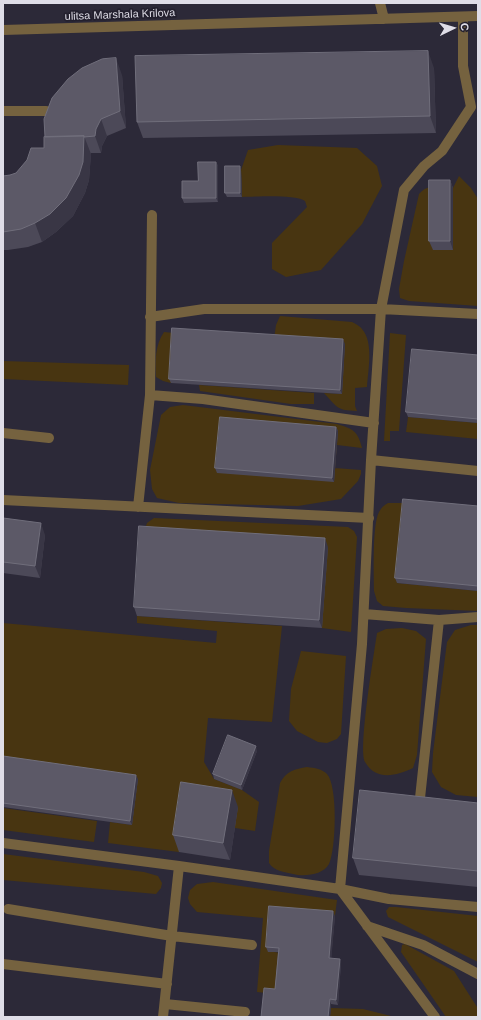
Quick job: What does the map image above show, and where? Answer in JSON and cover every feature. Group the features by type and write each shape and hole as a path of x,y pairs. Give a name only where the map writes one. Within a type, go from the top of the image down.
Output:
{"street":[{"path":"380,3 384,19"},
{"name":"ulitsa Marshala Krilova","path":"3,30 478,16"},
{"path":"435,1017 340,889 353,791 364,614 371,460 381,309 404,190 424,166 442,151 471,107 463,66 463,17"},
{"path":"3,111 46,111"},
{"path":"138,507 150,395 152,215"},
{"path":"150,317 204,309 381,309 478,314"},
{"path":"150,395 203,399 374,423"},
{"path":"3,433 48,438"},
{"path":"371,460 478,471"},
{"path":"3,500 369,518"},
{"path":"364,614 439,620 478,617"},
{"path":"420,798 439,620"},
{"path":"3,843 340,889 389,899 478,907"},
{"path":"163,1017 179,866"},
{"path":"8,909 172,936 252,945"},
{"path":"367,926 423,945 478,974"},
{"path":"3,964 167,984"},
{"path":"165,1004 246,1012"}],"shaded area":[{"path":"278,145 357,148 377,166 382,186 362,224 321,270 286,277 272,269 272,243 307,207 305,201 292,197 242,197 241,170 248,150"},
{"path":"459,176 471,188 478,199 478,306 409,301 400,298 399,289 404,261 419,194 426,188 432,188 453,250 453,188"},
{"path":"280,316 352,322 361,328 366,335 368,342 369,365 367,387 355,388 355,406 357,411 341,409 335,405 324,393 341,394 274,339 276,325"},
{"path":"164,332 174,333 171,383 156,377 157,348"},
{"path":"390,333 406,335 399,431 390,431 390,441 384,441"},
{"path":"3,361 129,365 128,385 3,379"},
{"path":"199,385 314,393 314,404 291,404 200,391"},
{"path":"183,405 337,424 347,427 357,434 362,448 337,445 338,431 335,468 361,470 361,474 358,481 341,499 298,506 179,503 157,498 152,489 150,470 161,415 170,407"},
{"path":"408,417 478,423 478,439 406,432"},
{"path":"388,503 404,503 397,583 478,591 478,611 383,606 377,601 374,591 375,527 379,512"},
{"path":"154,518 348,527 354,531 357,537 351,632 322,628 143,535 147,523"},
{"path":"137,616 282,626 272,722 208,718 204,762 214,779 242,790 259,802 255,831 235,828 187,799 179,852 108,843 110,822 132,825 3,761 3,623 216,643 217,631 137,623"},
{"path":"471,625 478,625 478,797 456,795 441,787 432,772 447,642 455,630"},
{"path":"402,628 416,631 426,639 417,755 413,768 393,775 387,775 375,772 365,762 363,753 365,721 377,633 386,629"},
{"path":"301,651 346,656 341,734 337,739 327,743 318,742 297,731 289,721 291,689"},
{"path":"307,767 316,768 323,771 327,774 331,781 335,818 333,846 329,864 326,868 318,873 297,875 283,872 271,866 269,863 269,851 280,783 282,779 291,771"},
{"path":"3,808 97,821 94,842 3,830"},
{"path":"3,854 144,872 158,876 162,883 161,888 156,894 3,880"},
{"path":"213,882 337,900 335,916 271,911 268,951 280,953 277,994 257,992 263,918 197,912 190,904 188,898 190,890 197,884"},
{"path":"389,907 478,916 478,962 388,917 386,911"},
{"path":"405,944 454,971 477,1007 478,1017 446,1017 401,952 402,945"},
{"path":"331,1008 363,1009 395,1017 330,1017"}],"building":[{"path":"428,51 430,116 137,122 135,56"},
{"path":"116,58 120,111 101,119 96,129 95,136 45,137 44,119 52,98 68,79 82,68 102,59"},
{"path":"84,136 83,162 79,175 66,198 50,214 35,223 21,229 3,232 3,176 16,173 27,160 31,148 44,148 44,137"},
{"path":"198,162 216,162 216,198 182,198 182,181 198,181"},
{"path":"225,166 240,166 240,193 225,193"},
{"path":"429,180 450,180 450,241 429,241"},
{"path":"172,328 343,339 340,390 169,379"},
{"path":"412,349 478,355 478,419 406,412"},
{"path":"220,417 336,427 332,478 215,468"},
{"path":"403,499 478,506 478,586 395,578"},
{"path":"3,518 41,523 35,566 3,562"},
{"path":"139,526 325,538 319,620 134,607"},
{"path":"228,735 256,746 241,785 213,774"},
{"path":"3,756 136,775 130,821 3,803"},
{"path":"181,782 232,790 223,843 173,835"},
{"path":"360,790 478,803 478,871 353,858"},
{"path":"269,906 333,911 329,958 340,959 336,1000 330,999 328,1017 261,1017 264,988 275,989 279,948 266,947"}]}
